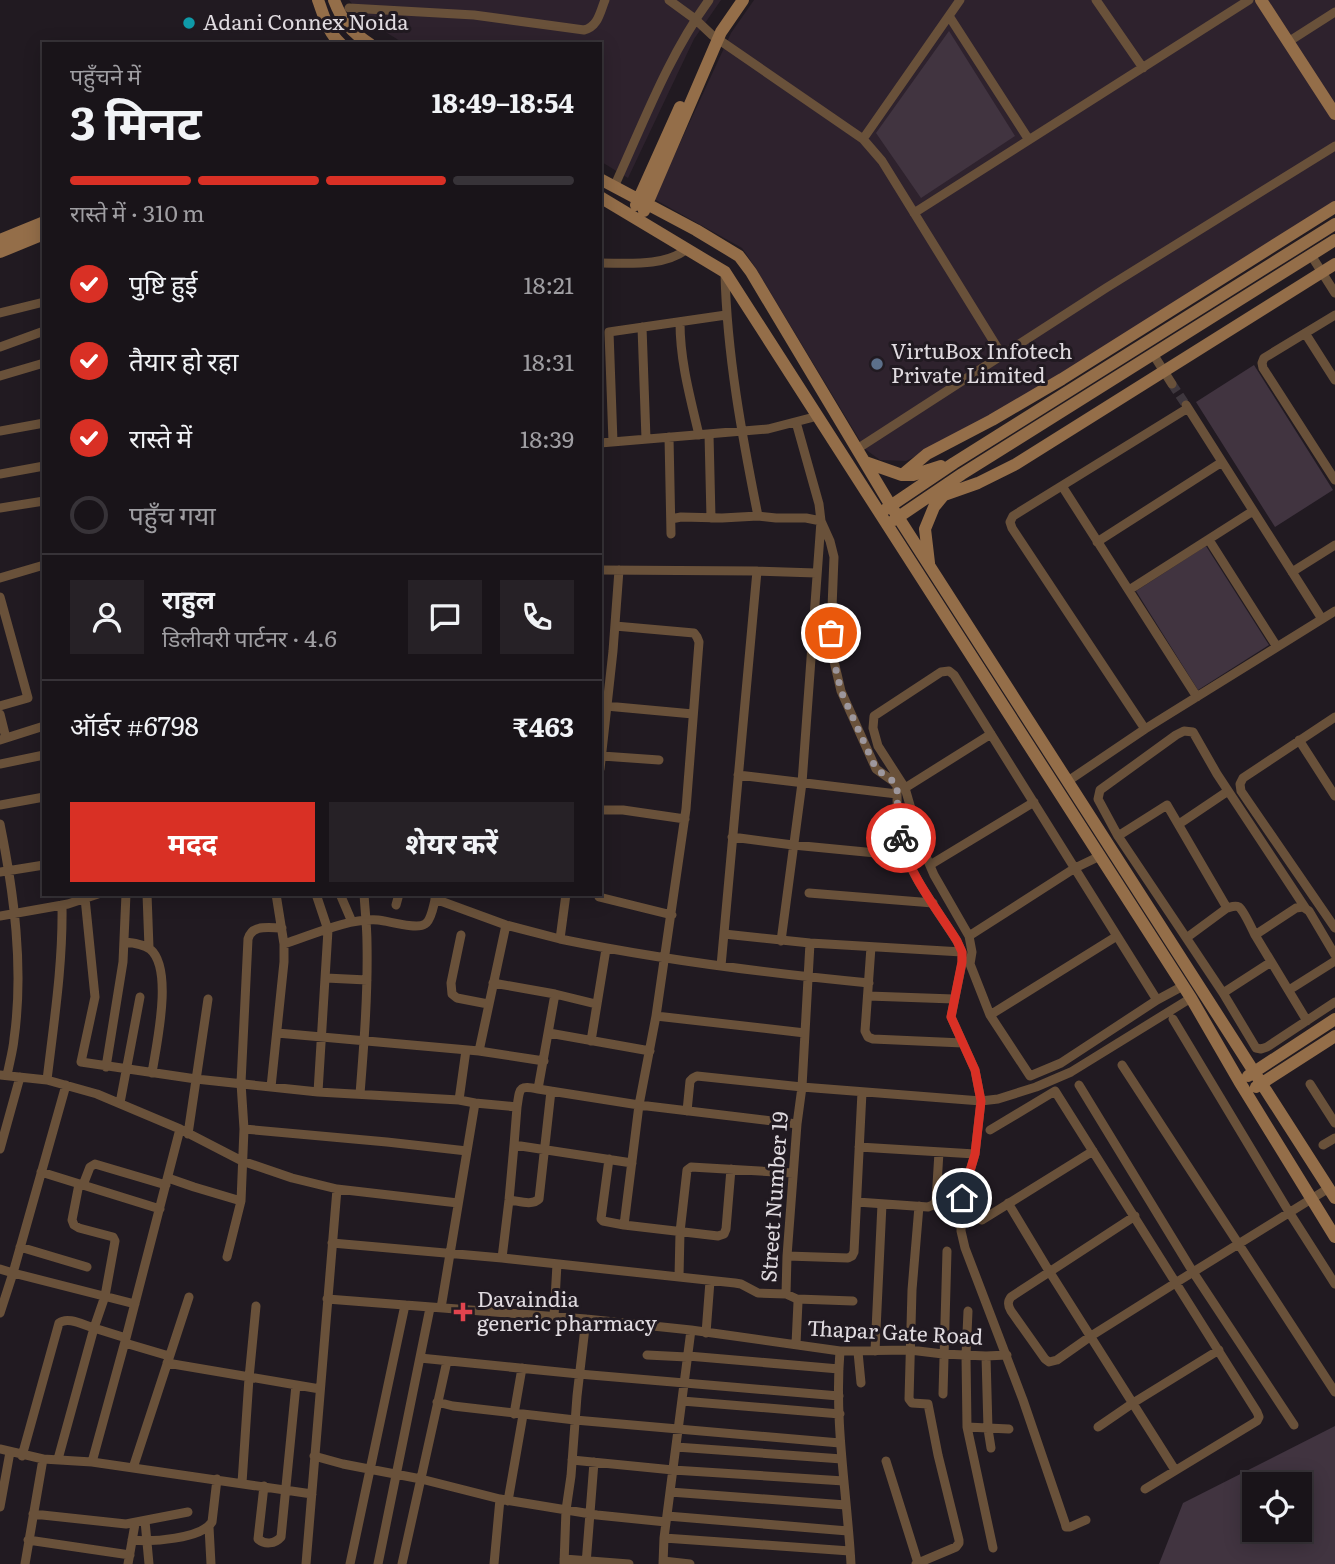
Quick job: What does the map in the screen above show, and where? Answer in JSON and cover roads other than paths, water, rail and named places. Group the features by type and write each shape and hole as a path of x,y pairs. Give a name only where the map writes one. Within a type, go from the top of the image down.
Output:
{"street":[{"path":"318,0 327,26 339,42"},
{"path":"323,14 343,5 474,15 584,30 591,29 596,24 605,0"},
{"path":"669,0 715,37 863,139 882,161 1002,355"},
{"path":"614,187 677,50 709,0"},
{"path":"636,218 715,37 734,0"},
{"path":"715,37 743,0"},
{"path":"863,139 960,0"},
{"path":"1096,0 1143,68"},
{"path":"914,213 1250,0"},
{"path":"1261,0 1335,114"},
{"path":"343,5 355,34 367,42"},
{"path":"1288,42 1335,12"},
{"path":"949,16 1029,140"},
{"path":"857,449 1335,146"},
{"path":"602,180 739,256 865,462 886,509"},
{"path":"602,198 725,272 818,416 886,509 1074,803 1255,1072 1332,1193 1289,1212 1057,1360 1049,1362 1011,1311 1009,1301 1049,1271 1135,1216"},
{"path":"902,475 927,454 1062,379 1335,207"},
{"path":"0,240 42,223"},
{"path":"886,509 954,463 1335,224"},
{"path":"0,252 42,235"},
{"path":"893,521 962,474 1335,240"},
{"path":"602,263 657,261 679,255 687,249"},
{"path":"1311,256 1335,293"},
{"path":"944,495 978,483 1016,464 1335,264"},
{"path":"725,272 726,315 741,432 758,516"},
{"path":"0,313 42,302"},
{"path":"613,442 609,332 726,315"},
{"path":"1335,315 1264,358 1262,363 1335,480"},
{"path":"680,322 685,373 704,434 711,518"},
{"path":"642,327 646,439"},
{"path":"0,347 42,332"},
{"path":"1306,334 1335,380"},
{"path":"1153,354 1172,384"},
{"path":"0,376 42,364"},
{"path":"1145,729 1010,522 1013,516 1187,407 1322,619"},
{"path":"602,443 768,429 818,416"},
{"path":"781,941 802,783 821,521 819,504 796,422"},
{"path":"0,431 42,424"},
{"path":"669,437 671,534"},
{"path":"865,462 902,475 913,475 954,463"},
{"path":"1097,542 1222,462"},
{"path":"0,474 42,466"},
{"path":"930,566 925,529 934,507 962,474"},
{"path":"1062,486 1197,697"},
{"path":"0,508 42,501"},
{"path":"1129,590 1254,511"},
{"path":"671,519 758,516 821,521"},
{"path":"724,934 781,941 962,952 916,876 903,848 898,825 901,791 893,781 876,769 841,691 833,657 831,633 834,557 821,521"},
{"path":"893,521 930,566 1068,781 1074,803 1100,856 1191,998 1238,1081 1335,1237"},
{"path":"1209,540 1277,647"},
{"path":"1292,572 1335,545"},
{"path":"0,578 42,567"},
{"path":"602,570 816,573"},
{"path":"619,570 615,626 602,723 602,756 659,760"},
{"path":"721,966 757,571"},
{"path":"0,597 28,698 0,706"},
{"path":"1068,781 1145,729 1335,611"},
{"path":"615,626 694,634 699,642 685,819 656,1016 639,1105 624,1225"},
{"path":"602,649 612,651"},
{"path":"1157,1000 954,675 949,671 941,672 874,716 873,728 878,746 901,791 930,865 969,936 972,952 970,964 990,1015 1030,1076 1061,1063 1183,986"},
{"path":"606,706 693,714"},
{"path":"0,714 3,739 42,727"},
{"path":"1335,717 1243,778 1240,784 1241,791 1331,914 1335,928"},
{"path":"1335,955 1193,732 1184,731 1176,735 1100,790 1098,799 1118,836 1188,939 1256,1048 1261,1049 1335,1002"},
{"path":"738,775 901,791 991,734"},
{"path":"1299,740 1335,796"},
{"path":"0,764 42,755"},
{"path":"1179,824 1228,790"},
{"path":"0,805 42,797"},
{"path":"930,865 1034,802"},
{"path":"1118,836 1167,805 1227,908"},
{"path":"602,810 632,811 685,819"},
{"path":"0,824 4,872 17,953 18,998 14,1040 3,1075 47,1080 120,1103 184,1131 242,1161 292,1178 337,1189 458,1203"},
{"path":"732,837 907,856"},
{"path":"969,936 1075,868 1100,856"},
{"path":"4,872 42,865"},
{"path":"808,893 933,903"},
{"path":"0,916 62,905 92,896"},
{"path":"106,1067 121,974 125,896"},
{"path":"147,896 149,948"},
{"path":"271,1087 282,990 284,944 276,896"},
{"path":"317,896 328,930 318,1092"},
{"path":"341,896 352,922"},
{"path":"360,1094 367,980 364,896"},
{"path":"396,905 398,896"},
{"path":"560,939 566,896"},
{"path":"284,944 366,919 424,926 428,923 436,897 506,925 606,949 721,966 869,983"},
{"path":"599,897 672,915"},
{"path":"85,898 95,997 81,1062 196,1079 318,1092 459,1100 517,1107"},
{"path":"47,1080 60,983 62,905"},
{"path":"1188,939 1227,908 1239,907 1307,1021"},
{"path":"1255,935 1296,908 1306,909"},
{"path":"480,1051 506,925"},
{"path":"227,1257 240,1201 244,1129 241,1083 249,933 256,928 282,928"},
{"path":"461,935 451,983 452,994 457,998 488,1004"},
{"path":"990,1015 1117,936"},
{"path":"124,942 149,948 160,968 162,1007 152,1073"},
{"name":"Street Number 19","path":"796,1344 797,1299 786,1294 787,1256 802,1087 810,943"},
{"path":"871,947 865,1031 868,1037 963,1043"},
{"path":"591,1041 606,949"},
{"name":"Thapar Gate Road","path":"327,1299 586,1319 706,1332 840,1351 910,1350 966,1356 1007,1355 965,1248 961,1231 962,1198 975,1154 981,1101 975,1070 951,1017 962,952"},
{"path":"1289,990 1335,961"},
{"path":"1223,993 1271,962"},
{"path":"326,978 367,980"},
{"path":"493,983 596,1004"},
{"path":"538,1089 555,994"},
{"path":"868,996 954,999"},
{"path":"120,1103 140,997"},
{"path":"687,1111 690,1081 697,1076 862,1092 981,1101 998,1099 1071,1072 1191,998"},
{"path":"92,1462 167,1181 184,1131 196,1079 208,999"},
{"path":"656,1016 805,1033"},
{"path":"1173,1019 1335,1284"},
{"path":"1238,1081 1335,1019"},
{"path":"277,1033 480,1051 544,1061"},
{"path":"549,1033 650,1051"},
{"path":"1246,1093 1335,1036"},
{"path":"459,1100 466,1050"},
{"path":"1122,1065 1335,1392"},
{"path":"0,1149 5,1114 20,1077"},
{"path":"1310,1083 1335,1123"},
{"path":"0,1313 66,1085"},
{"path":"1079,1085 1193,1272 1294,1425"},
{"path":"502,1258 517,1107 520,1089 524,1086 639,1105 797,1124"},
{"path":"509,1200 531,1203 539,1199 551,1091"},
{"path":"990,1130 1055,1091 1254,1405 1259,1417 1257,1421 1145,1489"},
{"path":"787,1256 852,1256 862,1092"},
{"path":"378,1564 420,1358 449,1255 475,1103"},
{"path":"244,1129 467,1151"},
{"path":"1323,1145 1335,1138"},
{"path":"514,1145 632,1163"},
{"path":"859,1147 975,1154"},
{"path":"982,1220 1093,1151"},
{"path":"857,1202 933,1205 936,1201 939,1152"},
{"path":"609,1159 601,1219 603,1221 719,1236 726,1228 731,1169"},
{"path":"58,1459 105,1296 115,1241 113,1237 79,1228 72,1220 81,1184 90,1167 95,1164 194,1187 240,1201"},
{"path":"679,1277 680,1232 688,1168 793,1173"},
{"path":"41,1172 160,1209"},
{"path":"306,1564 337,1189"},
{"path":"1008,1203 1175,1470"},
{"path":"875,1351 882,1204"},
{"path":"886,1461 917,1563 956,1547 959,1540 928,1404 912,1403 909,1399 912,1290 919,1206"},
{"path":"332,1243 679,1277 741,1284 758,1293 786,1294"},
{"path":"20,1247 87,1267"},
{"path":"943,1394 947,1251"},
{"path":"554,1317 557,1264"},
{"path":"0,1269 135,1304"},
{"path":"706,1332 710,1281"},
{"path":"134,1468 188,1297"},
{"path":"797,1299 853,1301"},
{"path":"351,1564 405,1305"},
{"path":"242,1483 256,1306"},
{"path":"968,1311 967,1427 993,1548"},
{"path":"22,1455 62,1320 67,1319 126,1340 168,1360 249,1378 320,1389"},
{"path":"586,1319 566,1510 564,1562 629,1564"},
{"path":"690,1564 663,1563 666,1519 691,1331"},
{"path":"1098,1427 1219,1350"},
{"path":"840,1351 840,1443 851,1564"},
{"path":"858,1352 861,1383"},
{"path":"647,1355 839,1369"},
{"path":"1007,1355 1065,1523 1068,1528 1086,1520"},
{"path":"986,1356 991,1448"},
{"path":"420,1358 839,1396"},
{"path":"402,1564 447,1361"},
{"path":"494,1564 519,1414 522,1368"},
{"path":"264,1486 258,1539 266,1543 275,1542 281,1537 296,1385"},
{"path":"682,1401 840,1414"},
{"path":"437,1402 575,1420 840,1443"},
{"path":"967,1427 1009,1429"},
{"path":"676,1447 842,1459"},
{"path":"0,1507 5,1450 43,1460 92,1462 312,1494"},
{"path":"314,1456 504,1500 590,1514 848,1531"},
{"path":"25,1564 43,1460"},
{"path":"572,1460 673,1470 844,1481"},
{"path":"586,1562 594,1462"},
{"path":"132,1540 148,1542 169,1539 209,1527 212,1522 217,1479"},
{"path":"670,1492 846,1505"},
{"path":"33,1514 135,1524 188,1512"},
{"path":"145,1521 149,1564"},
{"path":"28,1540 129,1559 135,1524"},
{"path":"209,1527 211,1564"},
{"path":"664,1538 850,1551"}],"tunnel":[{"path":"1172,384 1186,405"}],"place":[{"name":"Adani Connex Noida","path":"189,23"},
{"name":"VirtuBox Infotech Private Limited","path":"877,364"},
{"name":"Davaindia generic pharmacy","path":"463,1312"}]}
